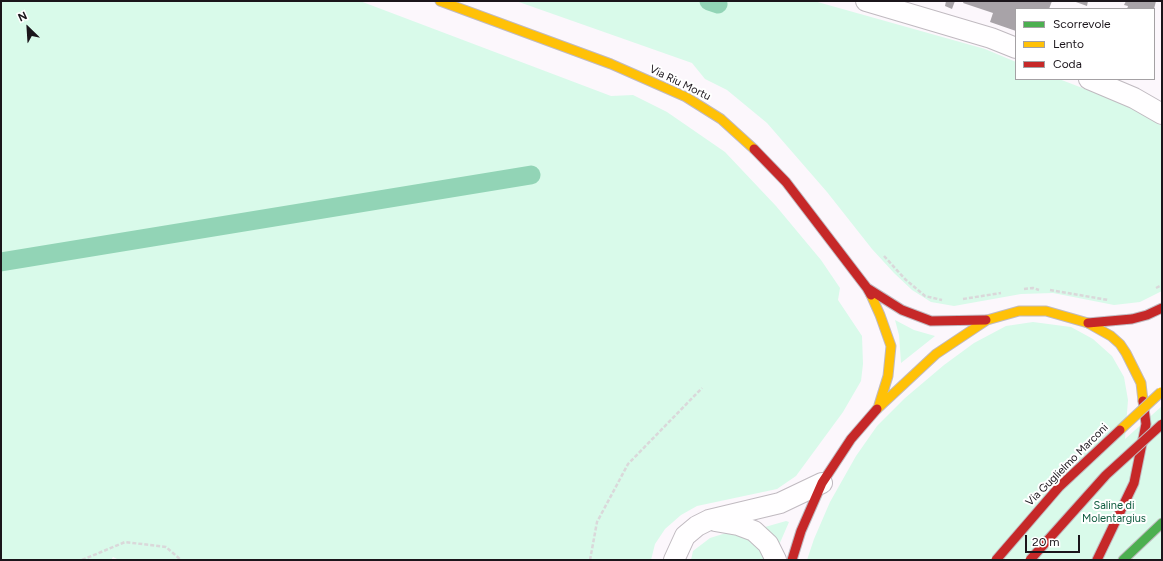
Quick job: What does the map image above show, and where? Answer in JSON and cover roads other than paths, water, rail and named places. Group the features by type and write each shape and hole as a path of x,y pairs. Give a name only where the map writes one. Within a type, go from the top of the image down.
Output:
{"main road":[{"name":"Via Riu Mortu","path":"440,1 611,64 686,98 721,119 786,182 867,288 880,315 891,346 888,376 879,406"},
{"name":"Via Riu Mortu","path":"867,288 902,310 931,321 987,320"},
{"path":"1088,323 1132,319 1147,315 1162,308"},
{"path":"792,560 801,531 822,483 851,439 879,406 936,354 987,320 1019,311 1046,311 1088,323 1111,336 1120,344 1126,353 1141,383 1146,424 1134,483 1097,560"},
{"name":"Via Guglielmo Marconi","path":"996,560 1059,488 1162,391"},
{"path":"1030,560 1106,475 1162,424"},
{"path":"1123,560 1162,523"}],"street":[{"path":"866,1 991,38 1015,48"},
{"path":"1091,80 1134,98 1162,114"},
{"path":"674,560 685,536 697,526 709,520 780,503 822,483"},
{"path":"709,520 738,525 754,532 768,544 776,560"}],"waterway":[{"path":"709,1 718,4"},
{"path":"1,262 531,175"}],"park label":[{"name":"Saline di Molentargius","path":"1114,512"}]}
